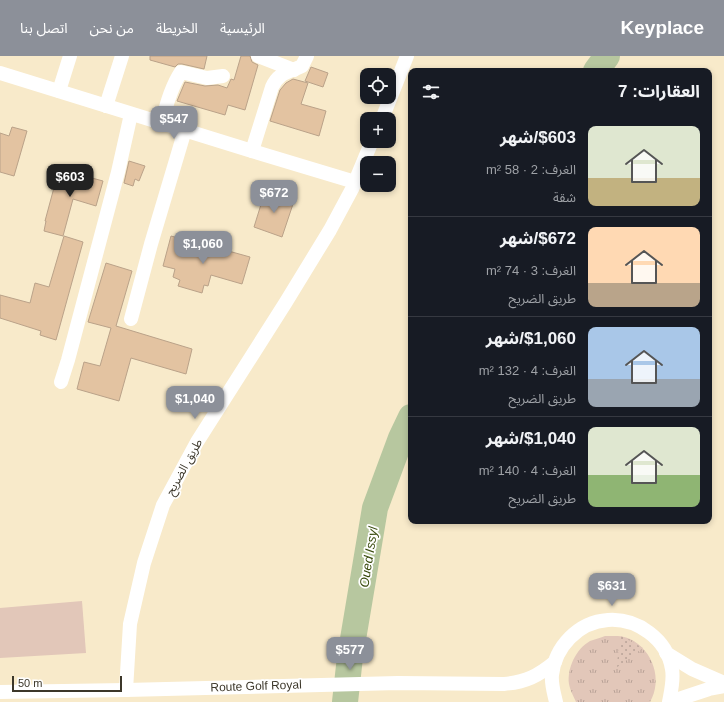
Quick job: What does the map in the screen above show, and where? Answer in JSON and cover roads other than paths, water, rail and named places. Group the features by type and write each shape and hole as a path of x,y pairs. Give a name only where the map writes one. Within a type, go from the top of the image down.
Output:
{"street":[{"path":"59,91 70,56"},
{"path":"106,106 122,56"},
{"path":"258,56 294,70"},
{"path":"252,151 272,87 276,79 280,75 302,66 307,56"},
{"path":"385,112 407,56"},
{"path":"162,123 169,98 181,72 207,78 224,76"},
{"path":"0,73 356,182"},
{"path":"61,382 110,202 131,114"},
{"path":"131,319 159,214 185,130"},
{"name":"طريق الضريح","path":"126,690 130,624 144,564 163,505 197,442 307,268 356,182 369,148"},
{"path":"556,702 553,691 552,676 555,662 562,646 574,633 590,624 607,620 625,621 642,627 656,638 666,652 672,669 673,686 670,702 724,685"},
{"path":"666,652 692,669 724,685"},
{"name":"Route Golf Royal","path":"0,692 398,683 516,683 533,677 555,662"}],"waterway":[{"name":"Oued Issyl","path":"598,68 607,56"},
{"name":"Oued Issyl","path":"345,702 350,657 375,508 408,423"}]}
